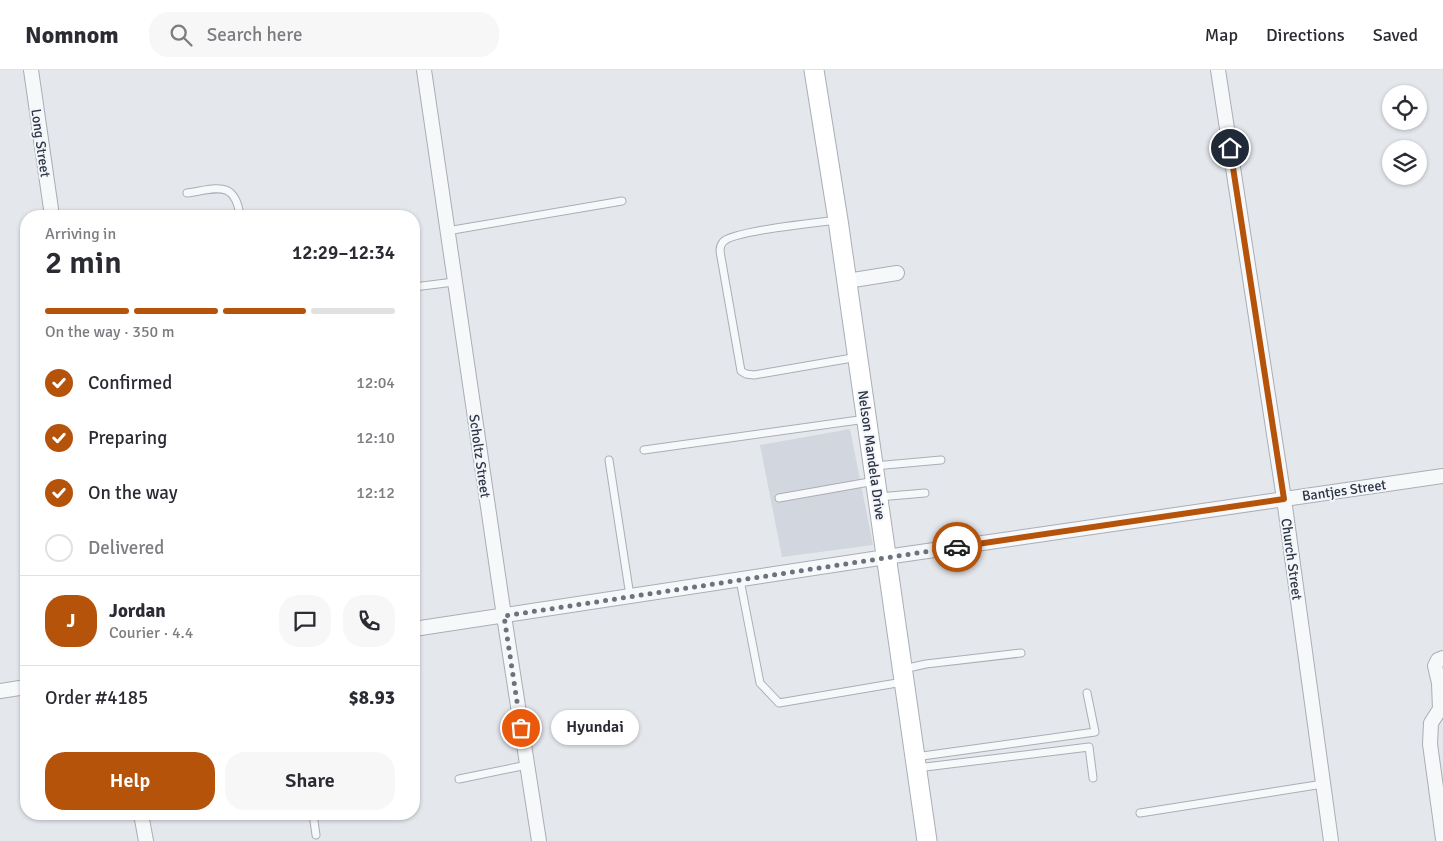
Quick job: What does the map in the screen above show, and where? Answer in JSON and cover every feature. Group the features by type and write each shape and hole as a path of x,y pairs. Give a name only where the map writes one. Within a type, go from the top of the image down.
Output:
{"main road":[{"name":"Nelson Mandela Drive","path":"814,70 847,281 927,841"}],"street":[{"name":"Long Street","path":"31,70 51,210"},
{"name":"Scholtz Street","path":"424,70 454,282 539,841"},
{"name":"Church Street","path":"1218,70 1284,499 1331,841"},
{"path":"847,281 897,273"},
{"name":"Bantjes Street","path":"420,628 1443,476"},
{"path":"1443,658 1438,660 1435,666 1441,702 1439,714 1431,723 1430,744 1443,839"},
{"path":"0,691 20,688"},
{"path":"142,820 146,841"}],"lane":[{"path":"187,193 225,189 231,192 239,210"},
{"path":"447,231 622,201"},
{"path":"838,220 749,233 728,238 720,248 721,257 741,371 754,375 858,357"},
{"path":"420,286 454,282"},
{"path":"644,450 867,419"},
{"path":"609,460 630,596"},
{"path":"778,498 876,482 941,460"},
{"path":"876,482 925,493"},
{"path":"740,580 760,683 779,703 903,675 926,664 1021,653"},
{"path":"916,762 1096,732 1087,693"},
{"path":"916,762 1088,747 1093,778"},
{"path":"459,779 527,765"},
{"path":"1140,813 1323,784"},
{"path":"314,820 316,835"}],"shaded area":[{"path":"850,429 873,545 782,557 760,445"}],"way so far":[{"path":"521,728 504,616 957,547"}],"place":[{"name":"Hyundai","path":"521,728"}],"route":[{"path":"957,547 1284,499 1230,148"}]}
